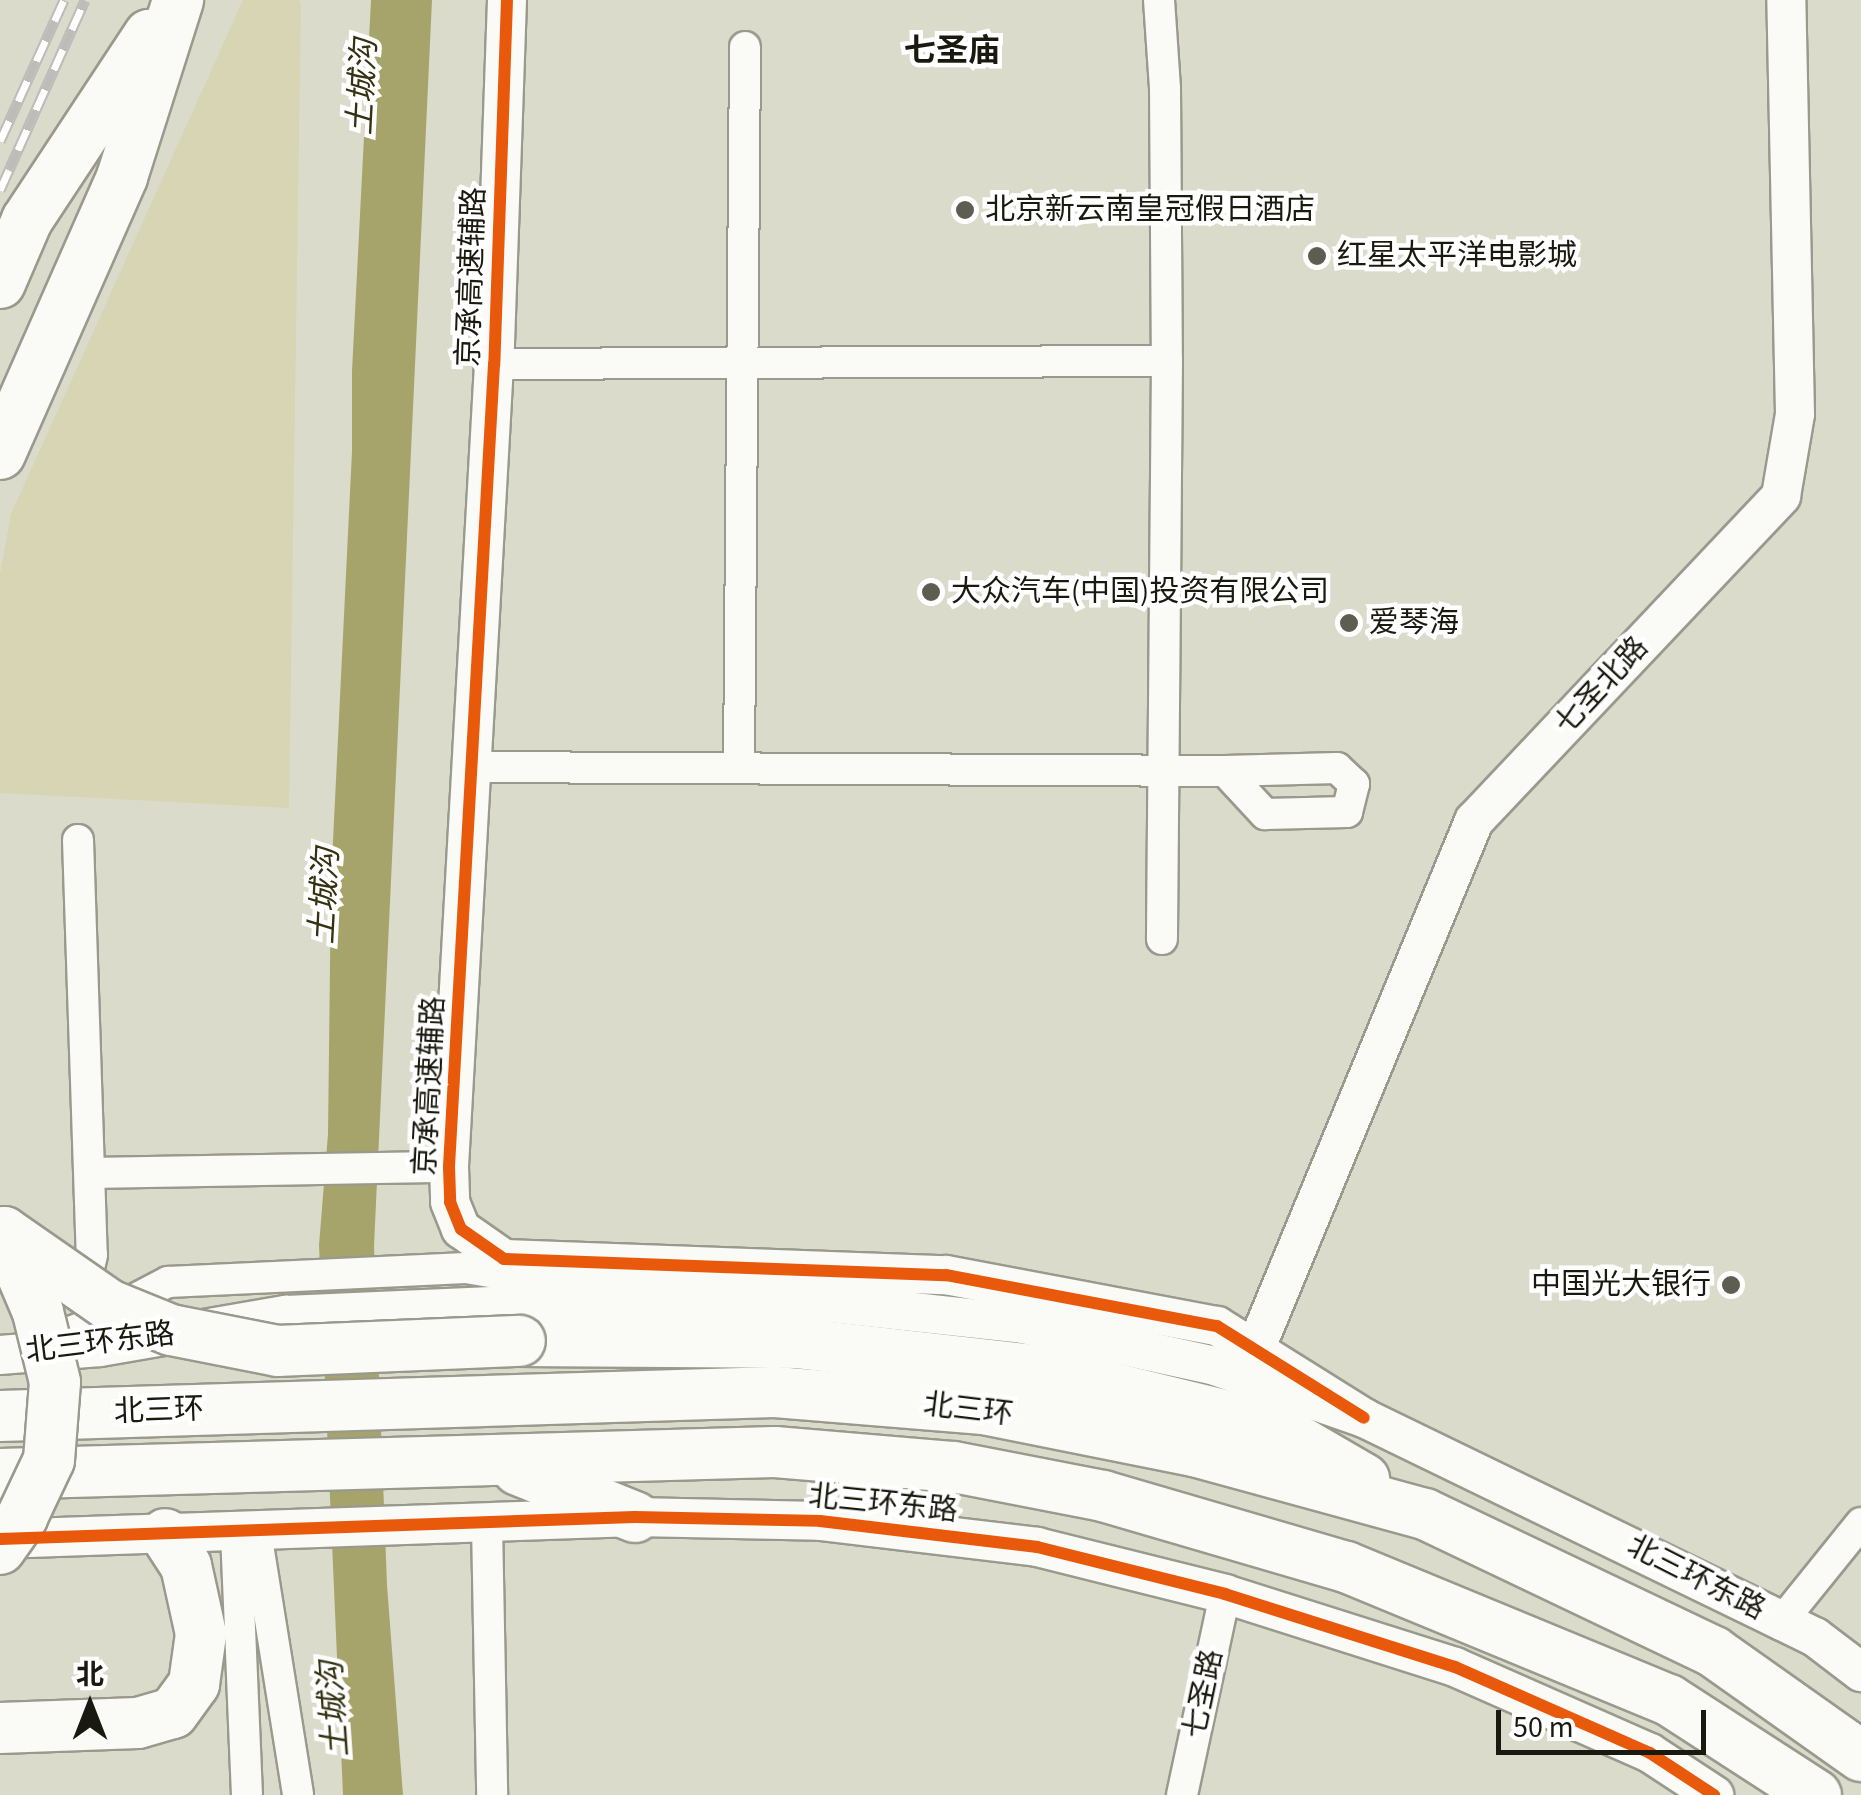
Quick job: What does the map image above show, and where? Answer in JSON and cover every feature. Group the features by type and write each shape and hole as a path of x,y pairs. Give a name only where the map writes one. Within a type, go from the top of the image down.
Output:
{"highway":[{"path":"0,283 27,220 175,0"},
{"path":"8,436 122,177 175,0"},
{"path":"2,1228 109,1305 171,1330 278,1351 520,1340 796,1343 1043,1371 1276,1428 1425,1514"},
{"path":"0,1549 22,1517 49,1460 55,1382 38,1312 2,1228"},
{"name":"北三环","path":"0,1416 774,1392 983,1409 1194,1452 1425,1514 1714,1652 1861,1756"},
{"name":"北三环","path":"0,1474 499,1463 775,1452 954,1467 1104,1496 1346,1567 1669,1700 1816,1795"},
{"path":"499,1463 635,1517"},
{"path":"0,1728 138,1723 174,1713 194,1684 201,1634 186,1566 165,1534"}],"street":[{"name":"京承高速辅路","path":"507,0 494,364 450,1167 450,1202 461,1229 504,1259 946,1275 1216,1326 1364,1418"},
{"path":"1159,0 1165,89 1166,361 1160,770 1162,939"},
{"name":"七圣北路","path":"1255,1350 1474,821 1781,496 1795,414 1786,0"},
{"path":"739,768 744,48"},
{"path":"494,364 1166,361"},
{"path":"472,766 1226,771"},
{"path":"66,1332 78,1314 92,1255 78,840"},
{"path":"91,1173 450,1167"},
{"path":"0,1352 66,1332 168,1282 466,1268 652,1299"},
{"name":"北三环东路","path":"0,1352 100,1347 286,1316 652,1299 831,1303 1023,1324 1215,1366 1364,1418 1782,1621 1814,1638 1861,1672"},
{"name":"北三环东路","path":"0,1540 635,1517 820,1520 1037,1546 1226,1594 1456,1667 1650,1754 1714,1795"},
{"path":"1782,1621 1861,1523"},
{"path":"472,1525 492,1795"},
{"path":"247,1795 259,1532"},
{"path":"259,1532 298,1795"},
{"name":"七圣路","path":"1182,1795 1226,1594"}],"shaded area":[{"path":"243,0 299,0 301,4 289,808 0,793 0,574 11,514"},
{"path":"371,0 432,0 374,1246 387,1585 403,1795 343,1795 319,1245 328,1134 331,882"}],"railway":[{"path":"0,141 64,0"},
{"path":"0,190 85,0"}],"cycle path":[{"path":"507,0 494,364 449,1167 450,1202 461,1229 504,1259 946,1275 1217,1326 1364,1418"},
{"path":"0,1539 635,1517 820,1521 1037,1547 1225,1594 1455,1667 1650,1753 1714,1795"}],"place":[{"name":"北京新云南皇冠假日酒店","path":"965,210"},
{"name":"红星太平洋电影城","path":"1317,256"},
{"name":"大众汽车(中国)投资有限公司","path":"931,592"},
{"name":"爱琴海","path":"1349,623"},
{"name":"中国光大银行","path":"1731,1285"}],"district":[{"name":"七圣庙","path":"952,51"}],"water label":[{"name":"土城沟","path":"363,87"},
{"name":"土城沟","path":"325,896"},
{"name":"土城沟","path":"334,1709"}]}
